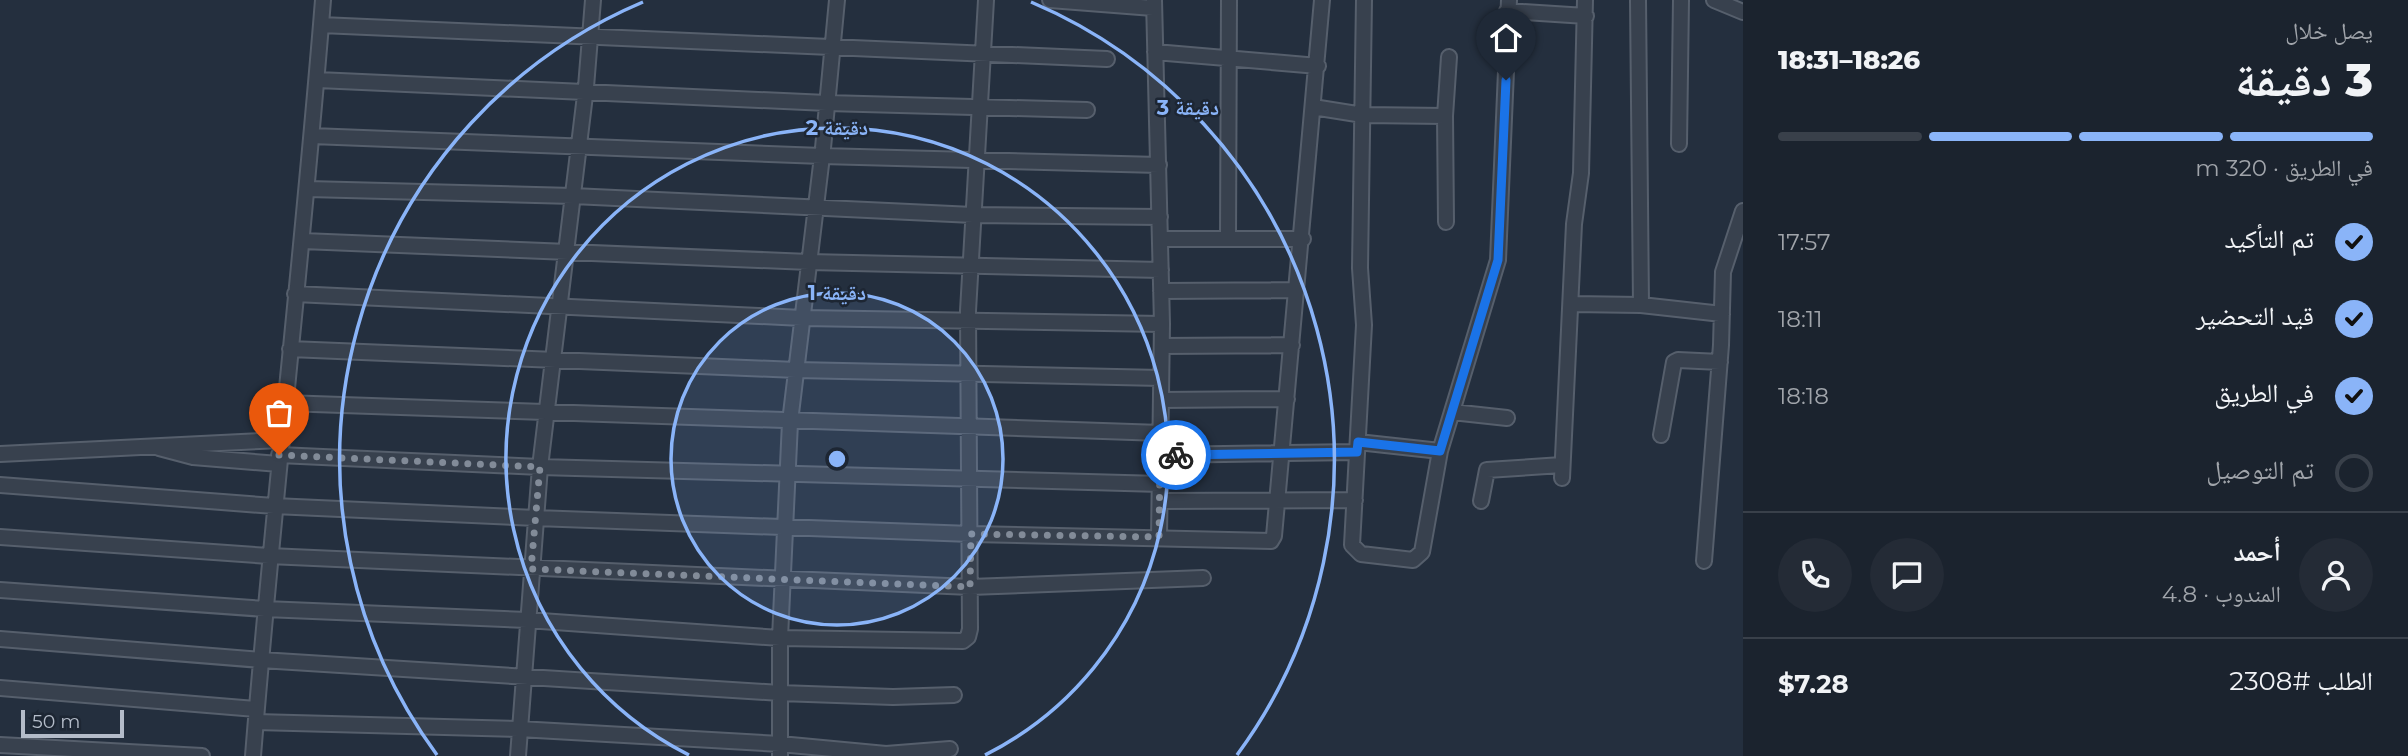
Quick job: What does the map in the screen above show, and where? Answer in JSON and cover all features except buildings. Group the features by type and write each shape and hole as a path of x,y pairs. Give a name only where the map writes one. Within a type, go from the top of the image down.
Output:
{"street":[{"path":"253,756 269,556 295,294 303,242 323,0"},
{"path":"518,756 540,467 585,93 593,0"},
{"path":"780,750 780,638 790,422 822,156 837,0"},
{"path":"0,590 265,609 527,620 780,638 963,641 968,637 970,629 971,480 967,320 986,0"},
{"path":"1050,0 1153,4 1162,324 1159,537"},
{"path":"1228,238 1229,0"},
{"path":"0,485 274,506 536,518 971,534 1271,541 1274,536 1275,503 1303,239 1322,0"},
{"path":"1364,0 1360,268 1364,317 1352,540 1355,550 1361,554 1417,559 1422,552 1440,451 1498,260 1508,5 1586,16"},
{"path":"1481,501 1488,470 1562,472 1574,232 1581,173 1585,0"},
{"path":"1638,0 1641,305"},
{"path":"1679,144 1681,0"},
{"path":"1714,0 1743,12"},
{"path":"321,25 1107,59"},
{"path":"1155,52 1318,66"},
{"path":"1446,222 1445,116 1449,57"},
{"path":"318,80 827,103 1087,110"},
{"path":"1313,107 1363,115 1445,116"},
{"path":"312,136 822,156 1159,165"},
{"path":"308,189 573,196 973,215 1160,217"},
{"path":"1704,561 1725,263 1743,211"},
{"path":"1160,239 1303,239"},
{"path":"303,242 809,262 1160,270"},
{"path":"1160,291 1297,290"},
{"path":"295,294 802,318 1162,324"},
{"path":"1572,304 1641,305 1722,314"},
{"path":"1161,346 1292,345"},
{"path":"290,349 796,370 1161,378"},
{"path":"1661,435 1674,362 1720,362"},
{"path":"1161,400 1287,399"},
{"path":"284,403 1161,433"},
{"path":"1451,412 1507,418"},
{"path":"0,454 84,447 156,447 281,440"},
{"path":"156,447 193,457 1160,484"},
{"path":"1160,455 1358,447 1440,451"},
{"path":"1160,501 1275,503 1355,500"},
{"path":"0,537 269,556 970,587 1203,578"},
{"path":"0,639 261,660 523,674 780,693 893,697 954,695"},
{"path":"0,688 256,716 519,729 780,750 886,754 950,749"},
{"path":"0,744 202,756"}],"way so far":[{"path":"279,455 540,467 531,569 970,587 971,534 1159,537 1160,455 1176,455"}],"route":[{"path":"1176,455 1281,451 1357,452 1358,442 1440,451 1498,260 1506,80"}]}
